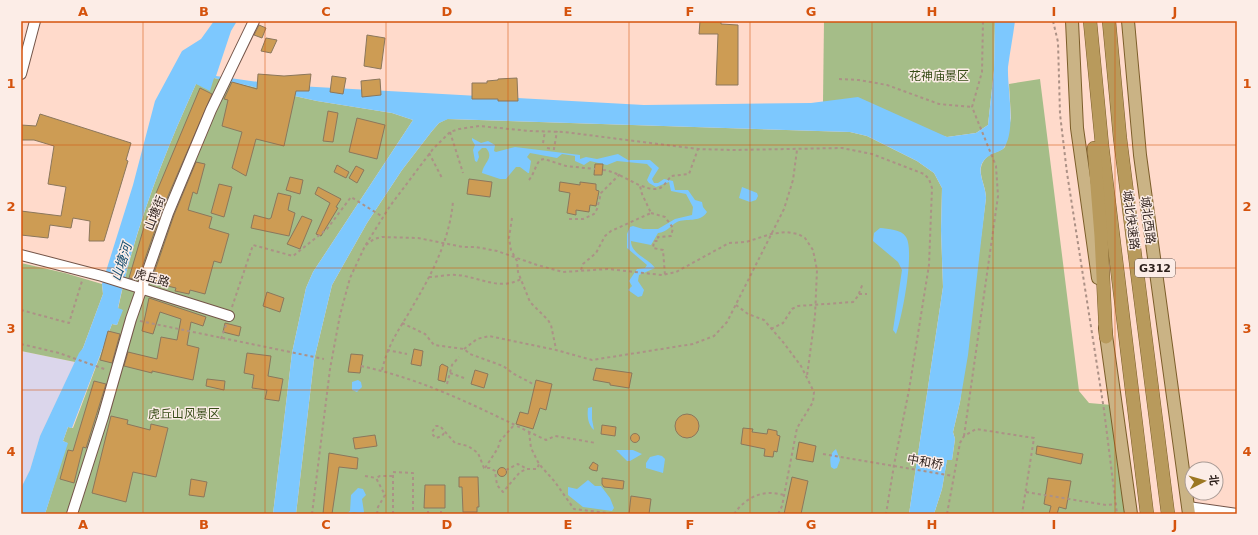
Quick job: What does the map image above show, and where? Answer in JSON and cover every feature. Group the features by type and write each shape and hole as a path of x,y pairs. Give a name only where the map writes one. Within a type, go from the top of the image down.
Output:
{"highway":[{"name":"城北快速路","path":"1090,21 1092,56 1147,514"},
{"name":"城北快速路","path":"1109,21 1120,138 1168,514"},
{"path":"1092,56 1091,119 1101,236 1106,337"}],"main road":[{"path":"1072,21 1077,128 1130,508"},
{"name":"城北西路","path":"1128,21 1140,155 1189,511"}],"street":[{"path":"21,74 35,21"},
{"name":"山塘街","path":"72,514 103,418 140,289 168,213 211,110 254,21"},
{"name":"虎丘路","path":"21,254 102,276 140,289 166,295 229,316"},
{"path":"1189,511 1237,514"}],"path":[{"path":"947,514 952,476 964,436 998,196 996,166 972,107 982,72 984,21"},
{"path":"1053,21 1058,42 1060,114 1067,173 1104,410 1117,514"},
{"path":"839,79 859,80 887,85 939,104 972,107"},
{"path":"312,514 330,369 340,315 350,278 365,246 408,179 429,153 450,132 479,126 557,132 698,149 797,149 826,147 861,151 924,174 931,183 929,265 909,390 886,514"},
{"path":"544,143 545,131"},
{"path":"450,132 463,173"},
{"path":"547,148 554,149 557,132"},
{"path":"603,170 620,174 640,186 658,188 671,176 689,174 698,149"},
{"path":"464,349 477,339 490,336 556,350 592,360 693,344 714,336 727,322 784,209 790,193 797,149"},
{"path":"429,153 442,178"},
{"path":"529,180 536,171 540,160 544,159 560,164 595,169"},
{"path":"569,219 583,219 594,214 598,209 602,193 620,174"},
{"path":"640,186 651,213"},
{"path":"221,339 253,245 293,256 327,229 351,197 383,218"},
{"path":"382,370 387,350 441,255 447,230 452,219 453,202"},
{"path":"581,270 583,264 599,250 602,241 611,231 651,213 662,215 669,220 673,228 671,236 658,237 658,241 654,241 653,248 663,250 665,275"},
{"path":"512,218 509,238 517,261 521,279 530,302 548,320 553,331 556,350"},
{"path":"365,246 374,239 390,237 444,242 463,247 476,247 497,251 551,269 571,272 608,269 641,274 665,275 676,272 729,243 746,242 771,234 786,232 798,234 809,242 813,250 817,270 816,304 807,376"},
{"path":"21,310 69,322 85,271"},
{"path":"429,277 457,275 480,281 502,284 512,284 521,279"},
{"path":"771,329 783,323 794,307 816,304 850,303 856,300 863,283"},
{"path":"859,294 867,294"},
{"path":"736,305 748,314 760,318 771,329 793,354 807,376 814,392 815,399 797,428 784,495 778,514"},
{"path":"131,319 221,339 324,359"},
{"path":"402,323 425,334 434,345 464,349 470,354 503,366 514,374 535,385"},
{"path":"21,344 73,358 115,373"},
{"path":"387,350 407,354"},
{"path":"447,384 452,365 459,357"},
{"path":"361,366 382,370 421,382 546,440 555,436 596,443"},
{"path":"450,373 464,378"},
{"path":"484,468 498,448 500,441 514,425"},
{"path":"444,433 442,436 436,438 433,436 433,428 440,426 444,433 456,443 474,450 481,457 482,466 484,468"},
{"path":"964,436 972,430 980,429 1034,438 1022,514"},
{"path":"529,432 531,448 539,464 555,482 574,508 616,514"},
{"name":"中和桥","path":"823,454 952,476"},
{"path":"506,470 518,464 527,469"},
{"path":"484,468 495,471 497,485 503,492 520,472 527,469 537,469 539,464"},
{"path":"393,514 393,472 413,473 413,514"},
{"path":"365,476 376,478 380,476 393,476"},
{"path":"376,478 385,495 378,507 377,514"},
{"path":"734,514 744,501 763,492 784,495"},
{"path":"1026,492 1106,505 1116,504 1130,508"},
{"path":"428,508 428,514"},
{"path":"440,514 441,508"}],"shaded area":[{"path":"21,351 75,362 40,436 30,470 21,488"}],"green space":[{"name":"花神庙景区","path":"824,21 995,21 994,70 988,125 976,133 947,137 823,102"},
{"name":"虎丘山风景区","path":"214,78 317,101 392,113 413,120 313,272 306,288 292,353 273,514 45,514 67,443 63,441 68,427 73,428 112,324 117,325 122,310 118,309 132,251 161,166 196,84"},
{"path":"1040,79 1079,391 1089,403 1112,405 1126,514 934,514 942,489 947,459 952,460 955,439 953,432 960,402 986,198 981,176 981,166 988,156 1005,147 1011,118 1009,84"},
{"path":"447,119 850,132 867,136 917,161 934,173 942,188 941,230 943,287 909,514 296,514 314,360 332,285 367,223 402,170 439,123"},
{"path":"21,263 65,273 102,284 103,294 83,348 75,362 21,351"}],"water":[{"name":"山塘河","path":"214,21 237,21 231,31 216,76 280,85 644,105 811,103 858,97 947,137 976,133 988,125 994,70 995,21 1015,21 1008,67 1010,132 1003,149 989,156 981,165 981,176 986,198 968,355 953,432 955,439 952,460 947,460 942,489 934,514 909,514 943,287 941,230 942,188 934,173 917,161 867,136 850,132 448,119 439,123 402,170 367,223 332,285 314,360 296,514 273,514 292,353 306,288 313,272 413,120 392,113 317,101 214,78 210,91 196,84 161,166 132,251 118,308 123,310 117,325 112,324 72,428 68,427 63,441 68,443 45,514 21,514 21,488 30,470 40,436 79,353 83,348 103,294 102,284 133,185 155,101 182,51 201,39"},
{"path":"472,138 481,143 488,141 495,145 494,151 496,152 515,147 580,155 580,159 586,157 597,159 618,154 628,160 650,160 659,168 652,179 654,183 658,183 664,179 673,181 675,190 688,190 695,200 702,202 703,207 707,212 701,218 677,222 666,230 658,233 651,245 631,241 637,253 655,268 639,275 638,281 644,290 642,296 638,297 628,290 632,286 629,281 637,269 645,268 647,265 627,248 627,234 630,227 633,226 643,229 658,229 675,219 692,215 693,207 686,194 671,191 669,182 656,187 649,183 647,180 652,169 647,164 617,161 607,165 590,161 584,165 575,161 575,156 562,154 557,158 530,153 527,157 531,161 529,173 520,167 516,167 506,179 500,179 482,173 489,155 486,148 482,148 478,152 479,157 477,162 475,161 473,150 475,145"},
{"path":"742,187 757,193 758,196 756,200 750,202 739,198"},
{"path":"880,228 901,232 906,237 908,245 909,256 907,285 896,334 893,330 902,270 898,262 873,241 874,233"},
{"path":"358,380 361,382 362,387 357,392 352,390 352,382"},
{"path":"592,407 594,430 590,426 588,417 588,408"},
{"path":"836,449 840,460 837,468 834,469 831,467 830,457"},
{"path":"616,450 633,450 642,454 630,461 627,461"},
{"path":"658,455 665,459 663,473 646,468 646,463 650,457"},
{"path":"588,480 595,486 601,486 610,498 614,508 612,511 583,507 568,495 568,487 577,489"},
{"path":"358,488 363,489 366,495 362,499 364,512 363,514 354,512 346,514 350,511 351,495"}],"building":[{"path":"700,21 721,21 721,24 738,25 738,85 716,85 718,34 699,34"},
{"path":"259,25 266,28 262,38 254,35"},
{"path":"367,35 385,38 381,69 364,66"},
{"path":"266,38 277,40 271,53 261,51"},
{"path":"258,74 284,76 311,74 309,91 296,91 284,146 256,139 246,176 232,168 242,132 222,126 228,100 224,99 232,82 257,89"},
{"path":"332,76 346,78 343,94 330,92"},
{"path":"517,78 518,101 472,99 472,83 487,83 487,81 498,79"},
{"path":"380,79 381,95 362,97 361,81"},
{"path":"200,88 212,94 162,210 138,279 129,278 149,210"},
{"path":"328,111 338,113 333,142 323,141"},
{"path":"40,114 131,143 126,160 128,161 104,241 89,241 90,221 73,218 71,228 50,225 48,238 21,235 21,211 61,216 66,187 48,184 54,146 34,140 21,140 21,125 36,126"},
{"path":"357,118 385,125 377,159 349,152"},
{"path":"196,162 205,164 197,194 193,192 188,210 212,217 209,228 229,234 221,263 214,261 205,294 190,290 189,294 175,291 176,288 151,282 174,215"},
{"path":"595,164 603,164 602,175 594,175"},
{"path":"337,165 349,172 346,178 334,172"},
{"path":"356,166 364,170 357,183 349,178"},
{"path":"290,177 303,180 300,194 286,190"},
{"path":"469,179 492,182 490,197 467,194"},
{"path":"560,182 580,185 580,182 596,184 596,190 599,191 596,206 590,205 589,212 576,210 576,215 567,213 570,193 559,191"},
{"path":"219,184 232,187 224,217 211,213"},
{"path":"318,187 341,199 336,207 338,208 321,236 316,234 330,203 315,194"},
{"path":"278,193 291,196 288,210 295,213 289,236 251,228 254,215 269,219 271,218"},
{"path":"302,216 312,220 300,249 287,244"},
{"path":"267,292 284,298 280,312 263,306"},
{"path":"149,298 206,317 203,326 191,322 187,345 199,348 193,380 152,371 152,373 124,366 128,352 157,359 161,337 177,340 181,319 160,312 153,334 142,331"},
{"path":"225,323 241,327 239,336 223,332"},
{"path":"108,331 120,334 112,363 100,360"},
{"path":"414,349 423,351 421,366 411,364"},
{"path":"247,353 271,356 268,376 283,379 279,401 265,399 267,390 252,388 254,375 244,373"},
{"path":"351,354 363,355 360,373 348,372"},
{"path":"442,364 448,367 445,382 438,380 440,366"},
{"path":"596,368 632,373 629,388 593,380"},
{"path":"475,370 488,374 484,388 471,384"},
{"path":"207,379 225,381 224,390 206,386"},
{"path":"536,380 552,384 546,410 540,408 533,429 516,424 520,412 528,414"},
{"path":"94,381 106,384 86,448 83,447 74,483 60,479 68,450 73,451"},
{"path":"687,414 692,415 698,421 698,431 692,437 687,438 682,437 676,431 675,426 676,421 682,415"},
{"path":"111,416 128,420 127,424 150,430 151,424 168,428 156,477 133,472 126,502 92,493"},
{"path":"602,425 616,427 615,436 601,434"},
{"path":"743,428 753,429 752,432 767,434 768,429 777,431 777,435 780,436 777,452 774,451 773,457 764,456 765,449 741,444"},
{"path":"633,434 637,434 639,438 637,442 633,442 631,440 631,436"},
{"path":"375,435 377,446 355,449 353,438"},
{"path":"799,442 816,446 813,462 796,459"},
{"path":"1037,446 1083,454 1081,464 1036,454"},
{"path":"329,453 358,458 357,469 339,467 332,514 323,514"},
{"path":"593,462 598,465 597,471 589,468"},
{"path":"500,468 504,468 506,472 504,476 500,476 498,474 498,470"},
{"path":"459,477 478,477 479,507 477,507 477,512 463,512 462,487 459,487"},
{"path":"792,477 808,481 801,514 784,514"},
{"path":"602,478 624,481 623,489 604,487 602,484"},
{"path":"1048,478 1071,481 1066,509 1059,507 1057,514 1049,514 1051,506 1044,504"},
{"path":"191,479 207,482 204,497 189,495"},
{"path":"425,485 445,485 445,508 424,508"},
{"path":"631,496 651,499 649,514 629,514"}]}
